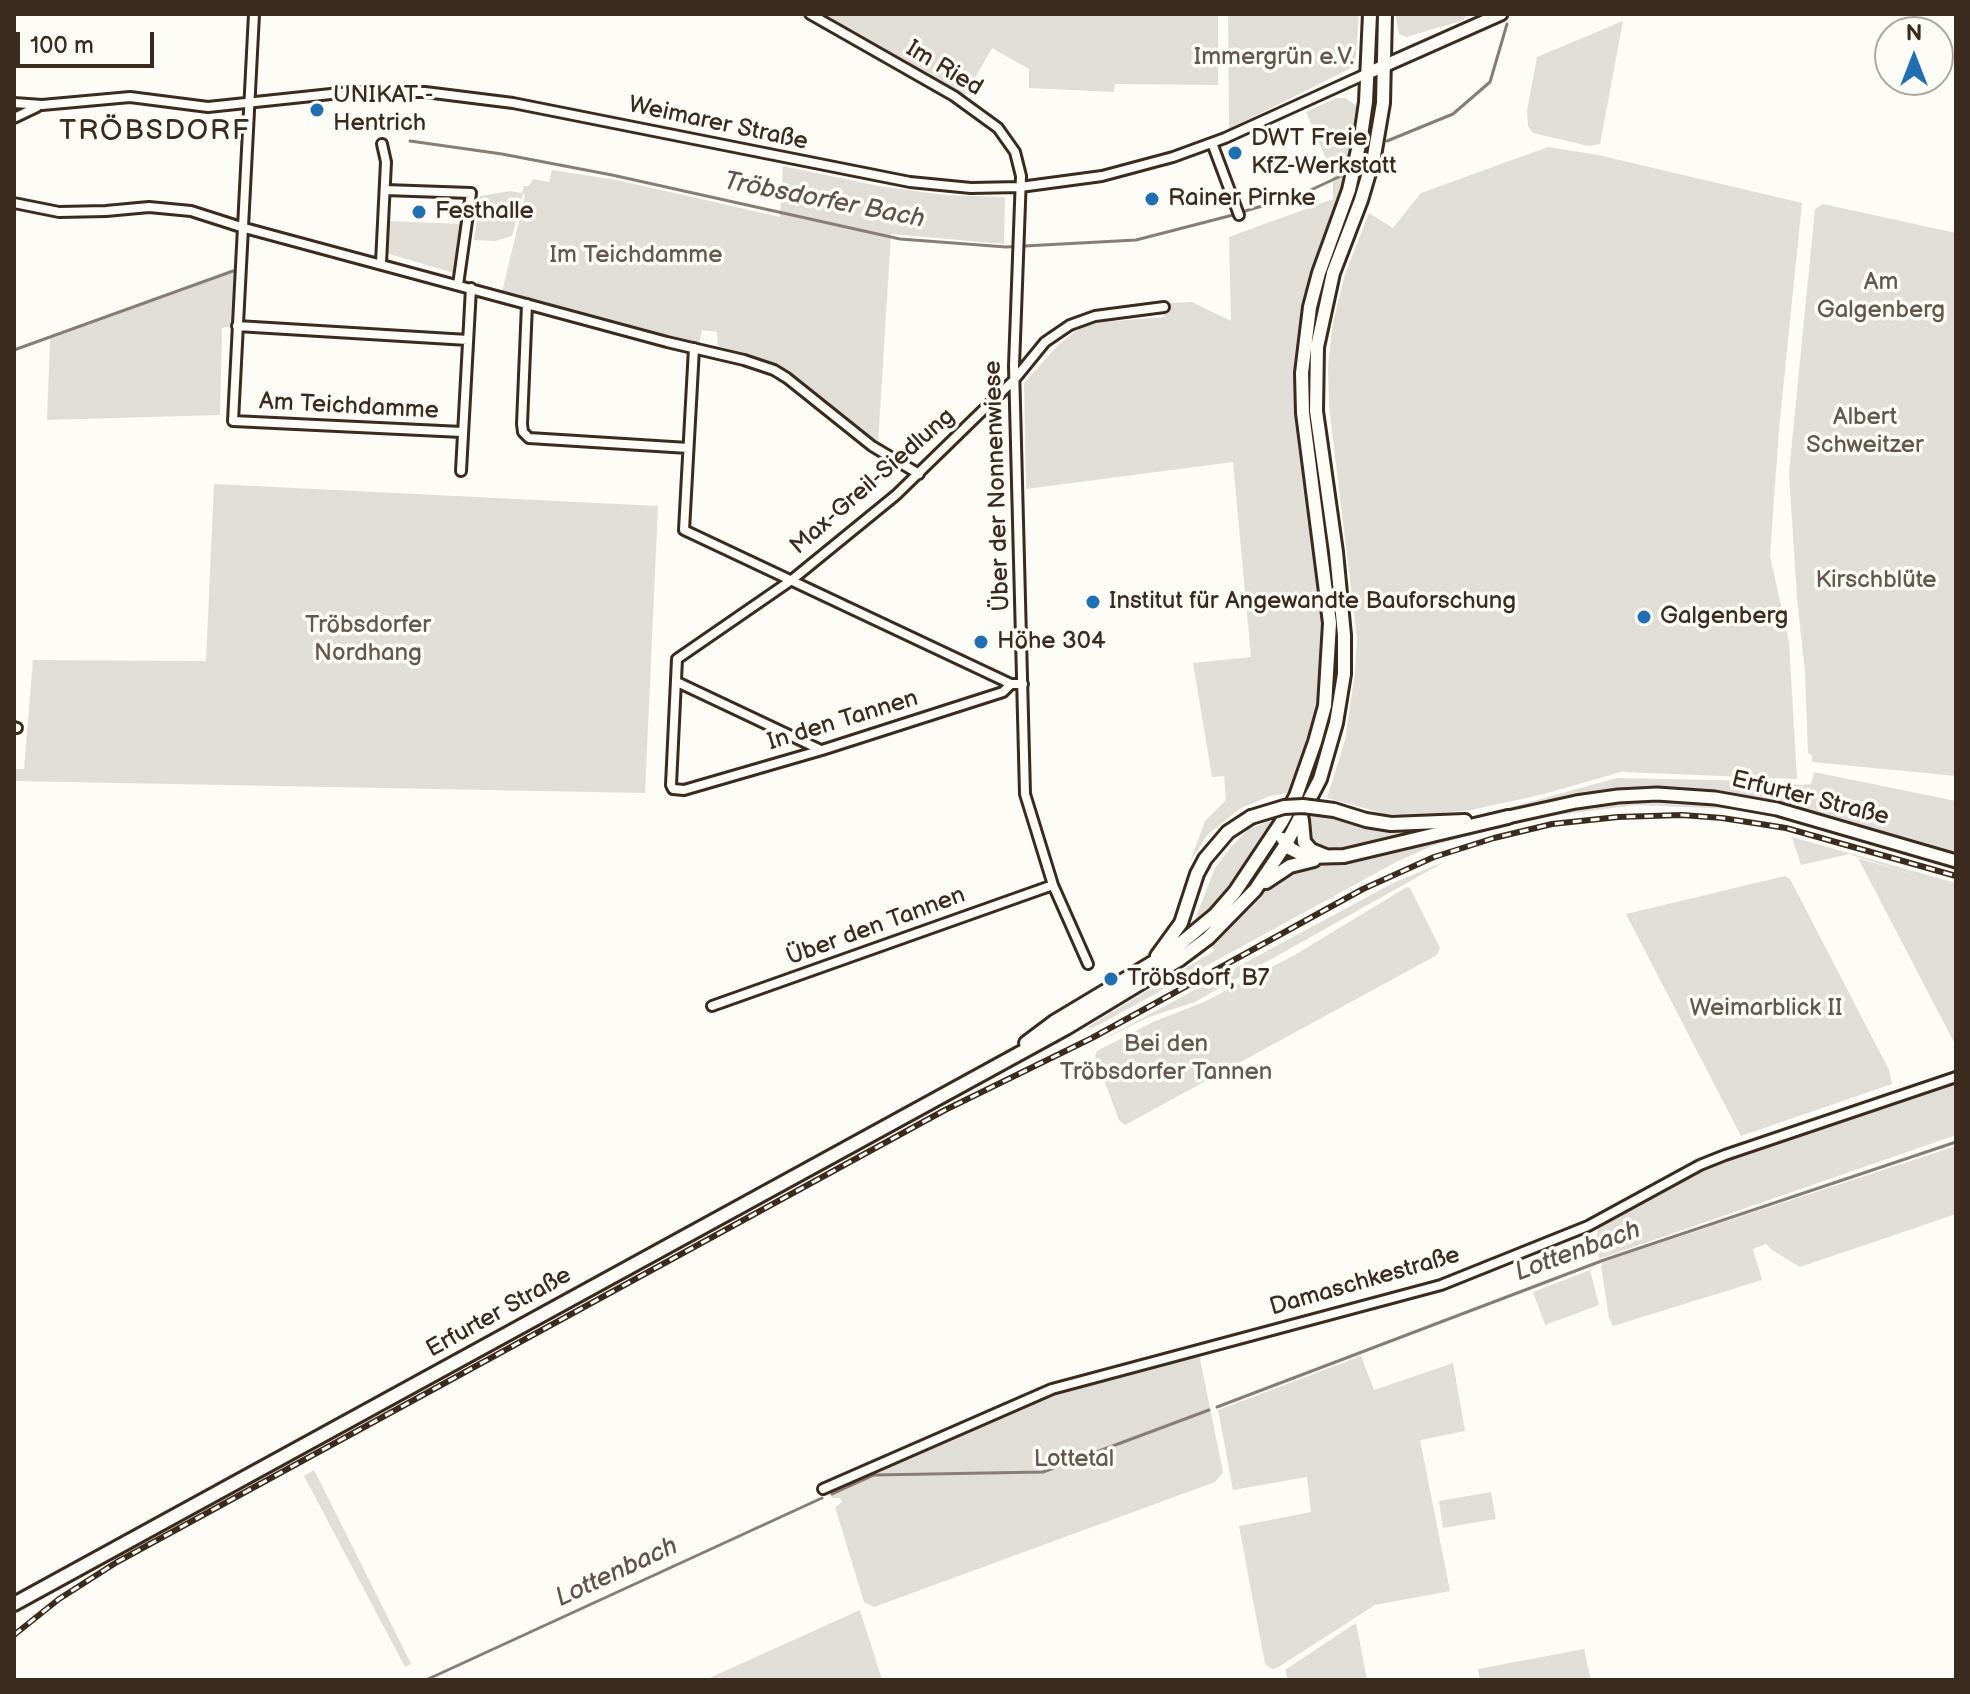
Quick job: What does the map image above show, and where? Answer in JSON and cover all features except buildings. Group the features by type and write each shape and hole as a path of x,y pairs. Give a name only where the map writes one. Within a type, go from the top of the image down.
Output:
{"main road":[{"name":"Erfurter Straße","path":"1004,1060 1054,1022 1192,937 1215,915 1235,892 1281,823 1296,796 1315,742 1325,706 1330,623 1303,413 1305,339 1319,273 1349,190 1361,136 1370,14"},
{"path":"1255,890 1286,844 1320,779 1344,674 1344,635 1336,552 1316,411 1317,347 1333,273 1374,156 1382,110 1385,14"},
{"path":"1151,965 1181,923 1205,859 1228,832 1251,817 1284,807 1303,806 1401,825 1508,817"},
{"path":"1302,815 1304,842 1320,855 1333,857"},
{"path":"1255,890 1290,866 1365,852 1508,817"},
{"path":"1281,823 1286,844 1307,857 1333,857"},
{"name":"Erfurter Straße","path":"14,1604 1066,1028 1165,970 1208,938 1255,890"}],"street":[{"name":"Am Teichdamme","path":"254,14 247,102 233,421 462,432"},
{"name":"Im Ried","path":"810,14 954,96 998,128 1015,152 1021,176 1020,187"},
{"path":"1368,73 1501,14"},
{"name":"Weimarer Straße","path":"14,103 42,105 116,97 200,107 380,91 467,96 582,116 871,176 971,188 1020,187 1124,171 1212,143 1368,73"},
{"name":"Weimarer Straße","path":"14,118 42,105"},
{"path":"1212,143 1239,215"},
{"path":"381,263 386,162 382,144"},
{"name":"Über der Nonnenwiese","path":"1020,187 1014,380 1025,794 1053,885 1088,964"},
{"path":"385,190 471,193 458,285"},
{"path":"14,203 41,210 77,213 159,207 191,211 241,227 744,360 774,370 889,458 919,474"},
{"name":"Am Teichdamme","path":"461,471 471,288"},
{"path":"527,304 522,424 523,432 529,438 688,448 694,348"},
{"name":"Max-Greil-Siedlung","path":"673,789 671,775 677,659 793,579 919,474 1014,380 1045,342 1070,325 1095,316 1164,307"},
{"path":"237,326 468,340"},
{"name":"Max-Greil-Siedlung","path":"688,448 684,530 1011,684"},
{"path":"677,682 822,750"},
{"name":"In den Tannen","path":"673,789 684,790 822,750 1003,692 1011,684 1023,684"},
{"name":"Erfurter Straße","path":"1508,817 1618,796 1657,794 1715,798 1800,815 1956,861"},
{"name":"Über den Tannen","path":"712,1006 1053,885"},
{"name":"Damaschkestraße","path":"823,1489 1052,1389 1441,1285 1588,1226 1700,1165 1956,1077"}],"green space":[{"path":"814,14 1218,14 1218,85 1115,84 1114,92 1029,88 1029,69 992,48 964,97"},
{"name":"Immergrün e.V.","path":"1228,14 1359,14 1355,66 1229,129"},
{"name":"Immergrün e.V.","path":"1395,14 1466,14 1464,20 1406,37 1399,34"},
{"path":"1623,21 1600,144 1589,146 1533,133 1528,126 1527,111 1537,57"},
{"path":"1336,98 1345,98 1357,106 1356,127 1345,188 1298,377 1323,634 1319,710 1293,792 1270,796 1241,808 1208,834 1190,862 1205,821 1226,800 1224,776 1212,777 1193,663 1251,657 1233,462 1026,489 1024,383 1059,344 1082,327 1103,322 1164,317 1164,303 1192,302 1231,321 1229,237 1333,199 1333,175 1306,112"},
{"path":"1548,147 1598,155 1802,203 1779,429 1770,556 1789,642 1797,779 1621,772 1544,794 1471,810 1417,816 1386,814 1327,798 1345,740 1357,638 1329,406 1328,366 1333,323 1345,274 1369,213 1393,228 1421,193"},
{"name":"Im Teichdamme","path":"783,166 878,186 945,195 1005,197 1004,244 891,234 878,443 781,367 718,346 717,332 702,330 699,345 502,292 525,196 523,193 512,236 495,241 474,240 480,196 510,191 522,193 524,186 529,186 533,179 549,182 552,170 617,180 780,217"},
{"path":"1823,204 1956,233 1956,776 1812,762 1812,755 1808,753 1805,673 1789,473 1815,209"},
{"path":"388,221 462,224 454,273 386,253"},
{"path":"234,272 232,326 222,328 220,415 47,420 50,339"},
{"name":"Tröbsdorfer Nordhang","path":"214,484 658,506 645,793 14,781 14,769 24,769 33,660 206,661"},
{"path":"1814,772 1956,801 1956,856 1788,807 1712,792 1620,789 1598,791 1530,808 1504,809 1617,778 1761,781 1801,785 1811,784"},
{"path":"1612,801 1705,801 1778,815 1956,865 1956,868 1783,818 1733,809 1636,805 1543,817 1437,844 1398,861 1091,1029 1087,1027 1214,951 1212,946 1225,929 1268,884 1284,873 1309,865 1350,861 1548,812"},
{"path":"1317,812 1412,829 1413,835 1357,847 1323,848 1310,841 1307,828"},
{"path":"1277,818 1231,887 1194,922 1215,868 1233,845 1249,829"},
{"path":"1792,837 1956,883 1956,1046 1858,858 1917,876 1849,854 1801,865"},
{"path":"1446,861 1195,1002 1149,1017 1098,1042 1393,883"},
{"name":"Weimarblick II","path":"1785,876 1790,879 1889,1070 1892,1084 1741,1136 1626,914"},
{"name":"Bei den Tröbsdorfer Tannen","path":"1407,887 1440,948 1437,955 1125,1125 1119,1120 1095,1056 1097,1051 1153,1022 1204,1002 1293,956"},
{"path":"1956,1083 1956,1135 1599,1259 1596,1245 1598,1226 1707,1167"},
{"path":"1956,1146 1956,1214 1800,1267 1766,1244 1753,1249 1762,1280 1613,1326 1609,1318 1601,1266 1603,1262"},
{"path":"1590,1270 1599,1305 1545,1325 1533,1292"},
{"name":"Lottetal","path":"1199,1354 1223,1472 1215,1482 874,1607 864,1602 835,1507 842,1502 840,1498 832,1498 829,1490 1053,1394"},
{"path":"1361,1356 1374,1390 1453,1363 1465,1431 1420,1440 1450,1591 1375,1605 1272,1669 1265,1664 1239,1526 1311,1512 1307,1477 1233,1490 1218,1410"},
{"path":"314,1470 411,1664 405,1667 304,1476"},
{"path":"1491,1492 1496,1519 1443,1528 1439,1501"},
{"path":"860,1610 882,1680 705,1680"},
{"path":"1356,1623 1367,1680 1288,1680 1285,1670"},
{"path":"1584,1649 1591,1680 1480,1680 1478,1669"}],"waterway":[{"name":"Tröbsdorfer Bach","path":"1387,141 1453,114 1490,82 1507,24"},
{"name":"Tröbsdorfer Bach","path":"410,141 502,154 612,175 900,239 1006,247 1136,240 1233,215"},
{"name":"Tröbsdorfer Bach","path":"1245,211 1300,195 1343,175"},
{"path":"14,350 233,271"},
{"name":"Lottenbach","path":"1217,1407 1604,1260 1956,1142"},
{"name":"Lottenbach","path":"832,1494 874,1475 1043,1472 1209,1410"},
{"name":"Lottenbach","path":"426,1680 822,1498"}],"railway":[{"path":"14,1635 59,1599 117,1562 945,1110 1092,1038 1363,889 1434,857 1552,824 1618,817 1682,815 1786,828 1956,876"}],"place":[{"name":"UNIKAT - Hentrich","path":"317,110"},
{"name":"DWT Freie KfZ-Werkstatt","path":"1235,153"},
{"name":"Rainer Pirnke","path":"1152,199"},
{"name":"Festhalle","path":"419,212"},
{"name":"Institut für Angewandte Bauforschung","path":"1093,602"},
{"name":"Galgenberg","path":"1644,617"},
{"name":"Höhe 304","path":"981,642"},
{"name":"Tröbsdorf, B7","path":"1111,979"}],"district":[{"name":"TRÖBSDORF","path":"155,132"}],"park label":[{"name":"Am Galgenberg","path":"1881,297"},
{"name":"Albert Schweitzer","path":"1865,432"},
{"name":"Kirschblüte","path":"1876,581"}]}
